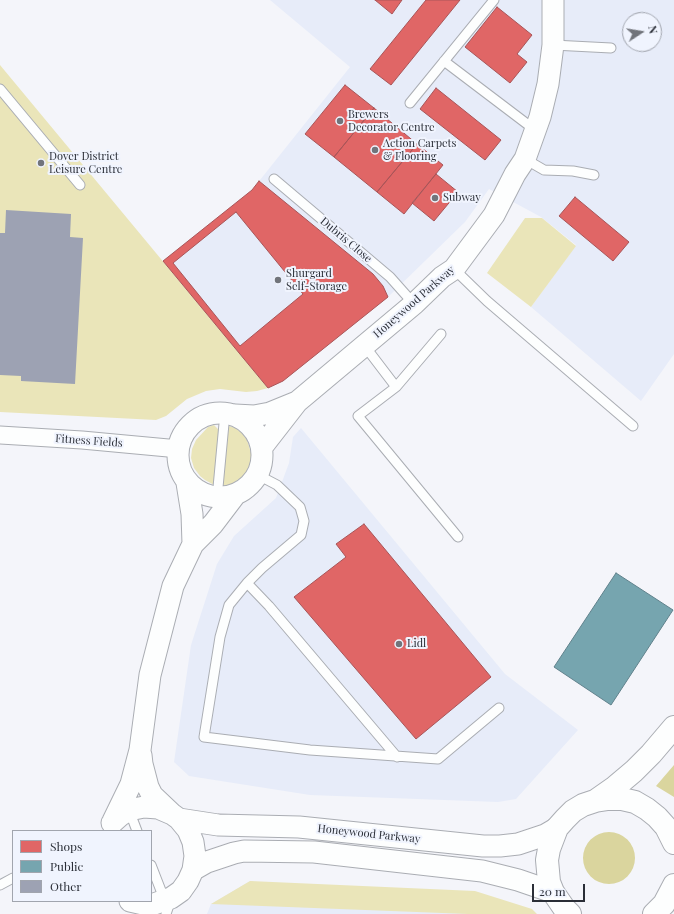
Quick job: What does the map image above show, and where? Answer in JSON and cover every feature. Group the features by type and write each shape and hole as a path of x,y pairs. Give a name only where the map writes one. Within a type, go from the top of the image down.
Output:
{"highway":[{"path":"595,801 634,771 674,727"},
{"path":"570,914 553,892 549,882 547,860 549,849 557,828 573,811 595,801 615,799 635,802 647,808 657,817 671,834"},
{"path":"654,914 664,904 673,890"}],"street":[{"name":"Honeywood Parkway","path":"262,447 297,402 414,304 442,277 454,269 494,215 525,159 536,130 548,84 553,46 553,0"},
{"name":"Honeywood Parkway","path":"179,449 183,434 191,424 201,417 213,413 254,416 297,402"},
{"path":"187,482 196,490 206,495 226,496 248,487 258,475 262,461 262,447 257,434 248,422 230,414"},
{"name":"Fitness Fields","path":"0,435 98,441 179,449"},
{"path":"179,449 178,458 181,471 187,482 192,514 193,544"},
{"path":"116,821 131,784 140,750 150,675 173,586 193,544 213,524 226,496"},
{"path":"133,906 143,904 167,904 181,891 188,881 193,870 196,856 193,842 188,830 152,795 148,787 140,750"},
{"name":"Honeywood Parkway","path":"116,821 144,807 158,808 175,816 218,825 299,827 494,846 518,844 532,840 557,828"},
{"path":"193,870 208,862 244,851 314,852 482,871 518,880 553,892"}],"lane":[{"path":"410,103 494,0"},
{"path":"553,46 611,48"},
{"path":"444,61 536,130"},
{"path":"0,89 80,185"},
{"path":"525,159 544,170 573,171 594,175"},
{"name":"Dubris Close","path":"274,179 390,277 414,304"},
{"path":"454,269 487,301 634,426"},
{"path":"441,334 396,387 358,416 458,537"},
{"path":"364,345 396,387"},
{"path":"226,496 230,414"},
{"path":"258,475 277,485 300,507 304,521 301,535 247,583 229,605 220,637 204,737 310,750 438,759 499,708"},
{"path":"247,583 274,612 397,757"},
{"path":"116,821 136,830"},
{"path":"152,867 167,904"}],"shaded area":[{"path":"270,0 674,0 674,354 641,401 531,307 576,245 541,217 489,189 465,222 388,297 283,381 268,388 163,261 252,190 350,67"},
{"name":"Dover District Leisure Centre","path":"0,65 268,388 246,392 220,389 206,391 187,399 166,416 156,420 0,412"},
{"path":"525,218 542,218 576,246 531,307 487,273"},
{"path":"214,425 221,432 216,486 200,476 194,468 191,458 192,449 196,440 208,427"},
{"path":"229,426 242,433 247,440 252,456 250,468 245,475 230,485 222,486"},
{"path":"301,428 505,674 578,730 516,799 498,802 310,795 189,776 174,762 191,645 217,564 234,536 276,498 289,463 293,437"},
{"path":"674,765 674,797 656,786"},
{"path":"609,832 623,836 631,844 635,858 631,872 623,880 609,884 595,880 587,872 583,858 587,844 595,836"},
{"path":"250,881 499,914 207,914 211,904"},
{"path":"250,881 475,891 532,909 537,914 468,914 211,904"}],"building: Shops":[{"path":"375,0 402,0 392,14"},
{"path":"426,0 460,0 391,85 370,69"},
{"path":"497,7 532,35 517,54 527,62 510,83 465,47"},
{"name":"Brewers Decorator Centre","path":"345,85 374,108 334,157 305,134"},
{"path":"436,88 501,140 485,160 420,109"},
{"name":"Action Carpets & Flooring","path":"374,108 417,144 377,192 334,157"},
{"path":"417,144 443,165 404,214 377,192"},
{"name":"Subway","path":"436,174 458,192 434,221 412,203"},
{"name":"Shurgard Self-Storage","path":"259,181 373,274 383,286 388,297 283,381 268,388 163,261 252,190"},
{"path":"575,197 629,242 613,261 559,216"},
{"path":"236,212 303,294 240,346 173,263"},
{"name":"Lidl","path":"364,524 491,677 416,739 294,597 346,557 336,544"}],"building: Public":[{"path":"616,573 673,610 611,705 554,667"}],"building: Other":[{"path":"6,210 71,214 70,237 83,238 75,384 21,381 21,376 0,375 0,233 5,233"}],"place":[{"name":"Brewers Decorator Centre","path":"340,121"},
{"name":"Action Carpets & Flooring","path":"375,150"},
{"name":"Dover District Leisure Centre","path":"41,163"},
{"name":"Subway","path":"435,198"},
{"name":"Shurgard Self-Storage","path":"278,280"},
{"name":"Lidl","path":"399,644"}]}
